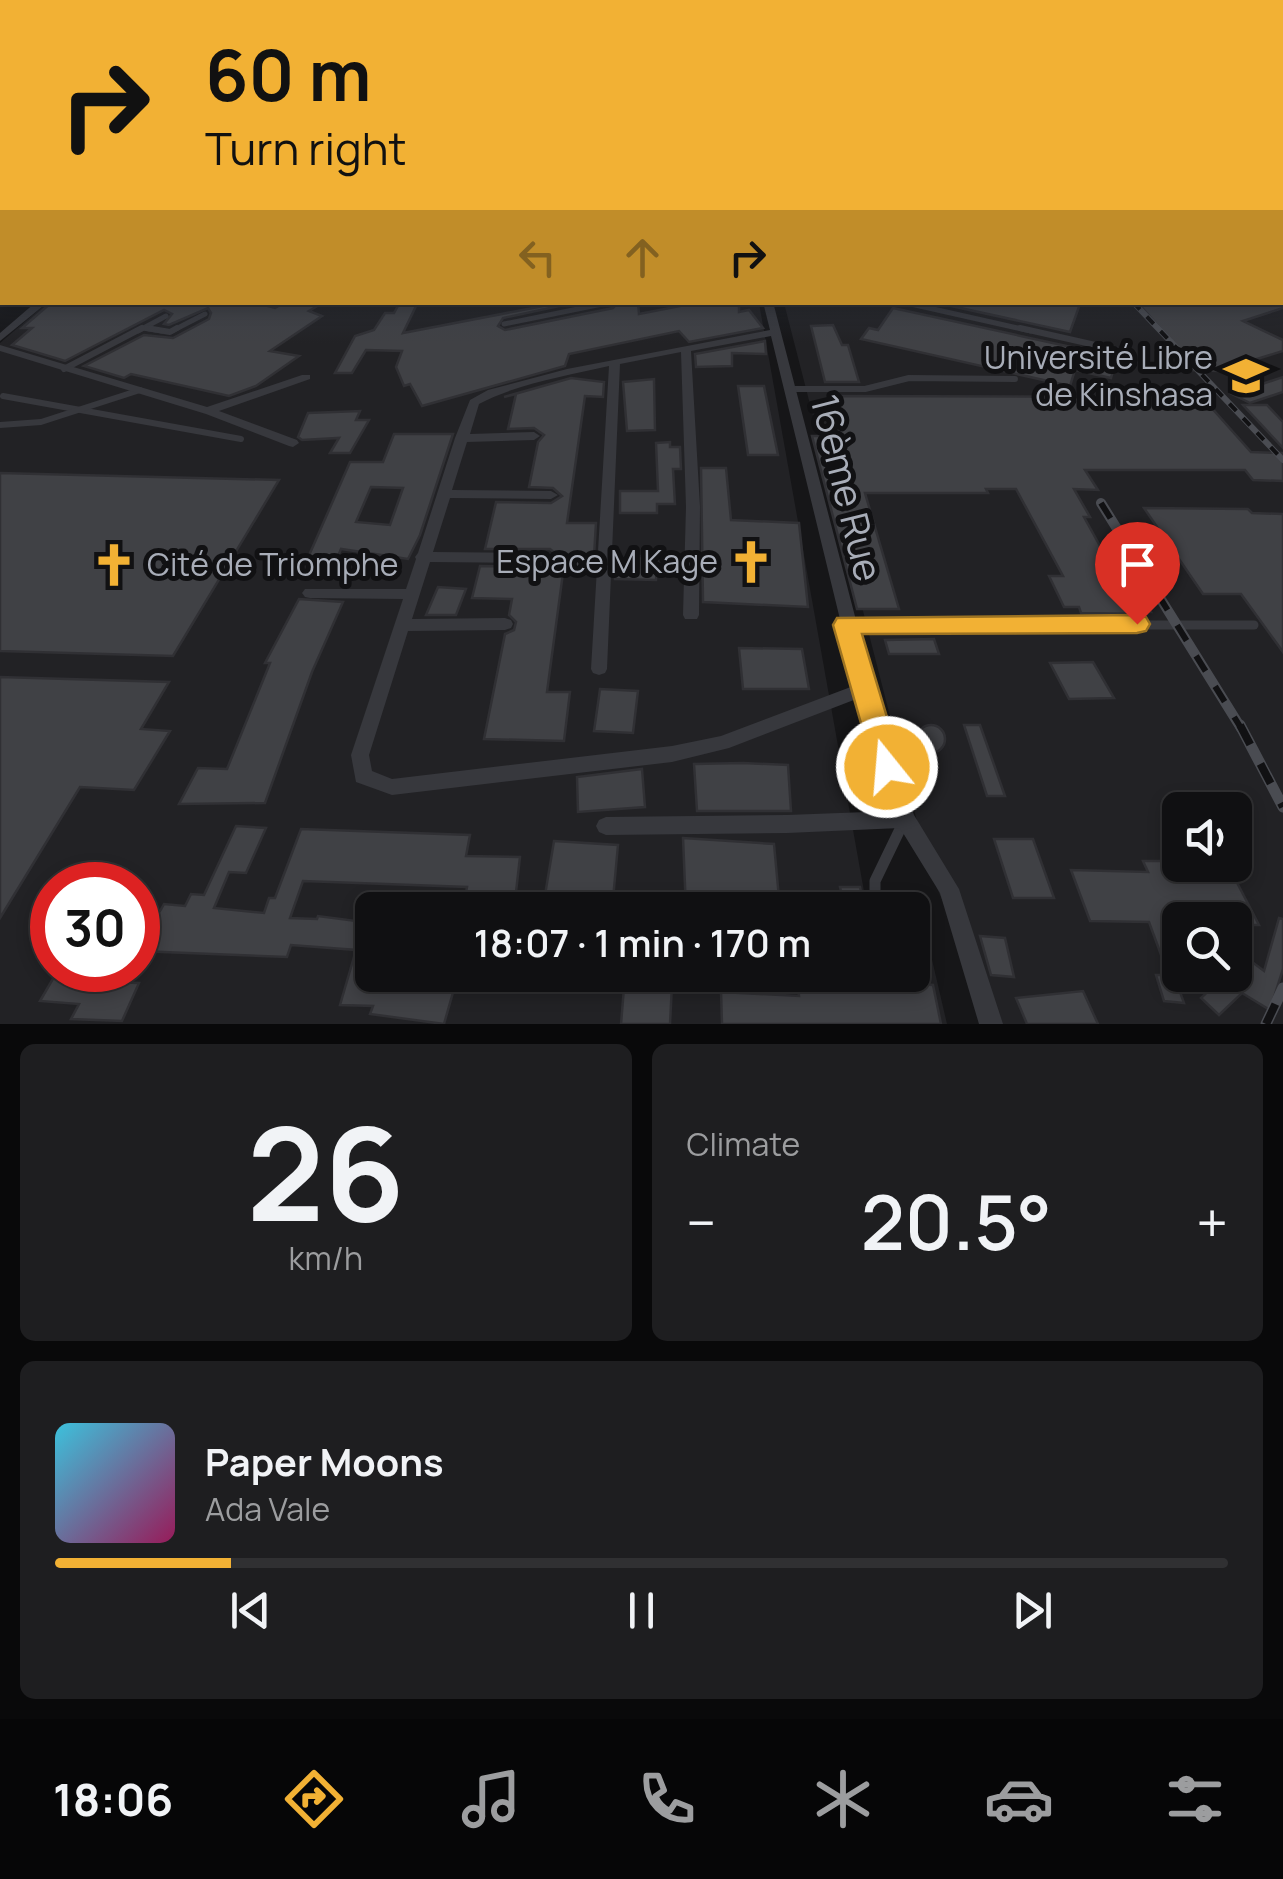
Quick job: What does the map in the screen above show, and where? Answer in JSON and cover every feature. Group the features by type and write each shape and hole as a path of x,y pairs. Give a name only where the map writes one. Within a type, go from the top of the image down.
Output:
{"street":[{"path":"0,338 40,305"},
{"name":"16ème Rue","path":"769,305 864,690 905,819 949,889 990,1024"},
{"path":"775,332 482,394 474,402 360,755 363,776 392,786 672,754 723,743 864,690"},
{"path":"0,348 207,411 293,443"},
{"path":"686,350 693,507 692,615"},
{"path":"599,669 615,364"},
{"path":"207,411 306,377"},
{"path":"461,438 534,436"},
{"path":"443,494 551,495"},
{"path":"422,557 550,558"},
{"path":"310,593 411,594"},
{"path":"401,625 505,624"},
{"path":"606,826 905,819"}],"lane":[{"path":"504,324 597,305"},
{"path":"915,305 1122,351"},
{"path":"144,328 170,332 206,314"},
{"path":"64,369 166,316"},
{"path":"788,389 865,389 909,378 1015,379"},
{"path":"0,425 41,422 142,390"},
{"path":"3,396 241,438"},
{"path":"846,625 1254,626"},
{"path":"874,892 874,881 905,819"}],"shaded area":[{"path":"45,305 759,305 864,892 355,892 355,992 930,992 930,951 947,1024 0,1024 0,343"},
{"path":"785,305 1283,305 1283,1024 988,1024 978,982 930,872"}],"building":[{"path":"49,305 319,305 309,311 322,316 270,351 299,356 256,386 229,396 131,374 124,378 84,366 144,335 173,338 209,319 208,308 169,325 164,324 172,314 164,310 65,361 12,345 32,328 22,328"},
{"path":"398,305 417,305 403,333 548,305 564,305 503,318 498,326 505,330 616,305 638,305 639,314 680,305 739,305 739,312 749,310 763,328 689,342 679,331 569,354 565,366 422,406 410,384 404,386 396,367 402,351 366,350 352,373 335,373 355,336 374,330 385,313 394,313"},
{"path":"947,305 1080,305 1070,332"},
{"path":"1140,305 1283,305 1243,321 1283,340 1283,351 1218,371 1187,370 1167,347 1175,345"},
{"path":"893,308 1117,357 1111,378 1075,370 1070,386 861,339 869,328 878,330"},
{"path":"833,325 842,345 848,345 859,382 825,382 811,326"},
{"path":"765,341 766,354 732,353 732,366 696,367 695,354"},
{"path":"1283,377 1283,392 1250,403 1232,394"},
{"path":"571,378 604,382 603,397 585,396 567,523 596,523 593,573 563,573 547,692 570,692 564,741 484,739 505,634 514,630 516,622 509,615 512,599 472,598 480,566 550,567 561,558 550,549 485,549 496,502 551,503 562,496 553,488 529,487 538,442 544,435 534,428 508,429 516,394 504,397"},
{"path":"654,379 655,430 627,431 623,382"},
{"path":"738,386 764,386 778,455 748,455"},
{"path":"829,396 1161,397 1167,404 1209,405 1251,452 1283,453 1283,481 1253,480 1245,470 1085,470 1098,490 1074,489 1090,517 1084,517 1120,582 1134,582 1151,612 1146,614 1081,613 1079,607 1064,607 1049,576 1063,576 1016,489 986,489 988,493 865,493 899,609 857,609 812,436 840,436"},
{"path":"1243,405 1267,405 1283,422 1283,448"},
{"path":"360,411 356,420 369,420 350,453 330,453 339,438 298,437 308,413"},
{"path":"394,434 453,434 420,535 408,559 341,549 337,559 307,560 350,462 383,462","holes":["371,487 403,488 390,525 356,522"]},
{"path":"670,442 670,447 680,447 681,469 673,469 675,504 657,504 657,513 620,513 620,491 658,491 656,443"},
{"name":"Espace M Kage","path":"701,468 726,468 731,520 799,523 808,607 703,602"},
{"name":"Cité de Triomphe","path":"0,473 279,480 173,656 0,651"},
{"path":"1144,508 1248,509 1252,513 1283,514 1283,652 1241,594 1203,594"},
{"path":"639,556 658,556 656,580 615,579 615,567 639,568"},
{"path":"438,587 466,589 456,615 426,615"},
{"path":"299,599 343,602 312,672 265,803 179,804 198,768 227,769 270,663 265,663"},
{"path":"934,639 939,654 889,654 885,640"},
{"path":"739,648 802,649 809,689 743,689"},
{"path":"1093,662 1114,698 1069,699 1050,663"},
{"path":"0,677 169,682 141,729 170,731 134,790 80,787 34,862 30,862 30,869 0,918"},
{"path":"600,689 638,691 633,733 594,731"},
{"path":"931,725 941,729 945,739 941,749 931,753 921,749 917,739 921,729"},
{"path":"964,725 980,725 1005,796 987,796"},
{"path":"694,764 788,765 791,811 697,811"},
{"path":"642,769 645,807 578,812 577,777"},
{"path":"236,826 266,828 246,873 229,872 214,908 264,913 269,898 275,898 301,829 470,835 466,856 520,857 516,892 303,881 290,918 318,916 355,921 355,950 291,945 287,957 160,952 160,911 164,904 185,906 191,894 204,895"},
{"path":"683,838 774,844 778,892 685,892"},
{"path":"994,839 1033,839 1054,898 1013,898"},
{"path":"554,841 618,845 614,892 546,892"},
{"path":"1143,861 1162,861 1162,882 1237,882 1247,902 1162,902 1162,958 1149,922 1090,921 1071,870 1148,872"},
{"path":"840,887 860,887 861,892 841,892"},
{"path":"1279,918 1283,919 1283,969 1270,1010 1242,993 1219,1015 1201,998 1207,992 1252,992 1252,962 1264,971"},
{"path":"980,936 1005,938 1014,977 991,975"},
{"path":"355,953 355,992 453,992 444,1024 370,1014 373,1006 340,1005"},
{"path":"1156,975 1162,975 1162,992 1180,992 1184,1003 1164,1001"},
{"path":"933,985 941,1024 722,1024 721,992 799,996 799,992 930,992"},
{"path":"1083,991 1098,1024 1027,1024 1016,998"},
{"path":"45,992 135,992 122,1021 71,1019 79,1004 40,1001"},
{"path":"624,992 672,992 670,1024 621,1024"}],"railway":[{"path":"1136,305 1283,460"},
{"path":"1101,503 1241,728"},
{"path":"1240,725 1283,807"},
{"path":"1266,1024 1283,988"}],"place":[{"name":"Université Libre de Kinshasa","path":"1246,376"},
{"name":"Espace M Kage","path":"751,562"},
{"name":"Cité de Triomphe","path":"114,565"}],"route":[{"path":"887,767 846,625 1137,624"}]}
